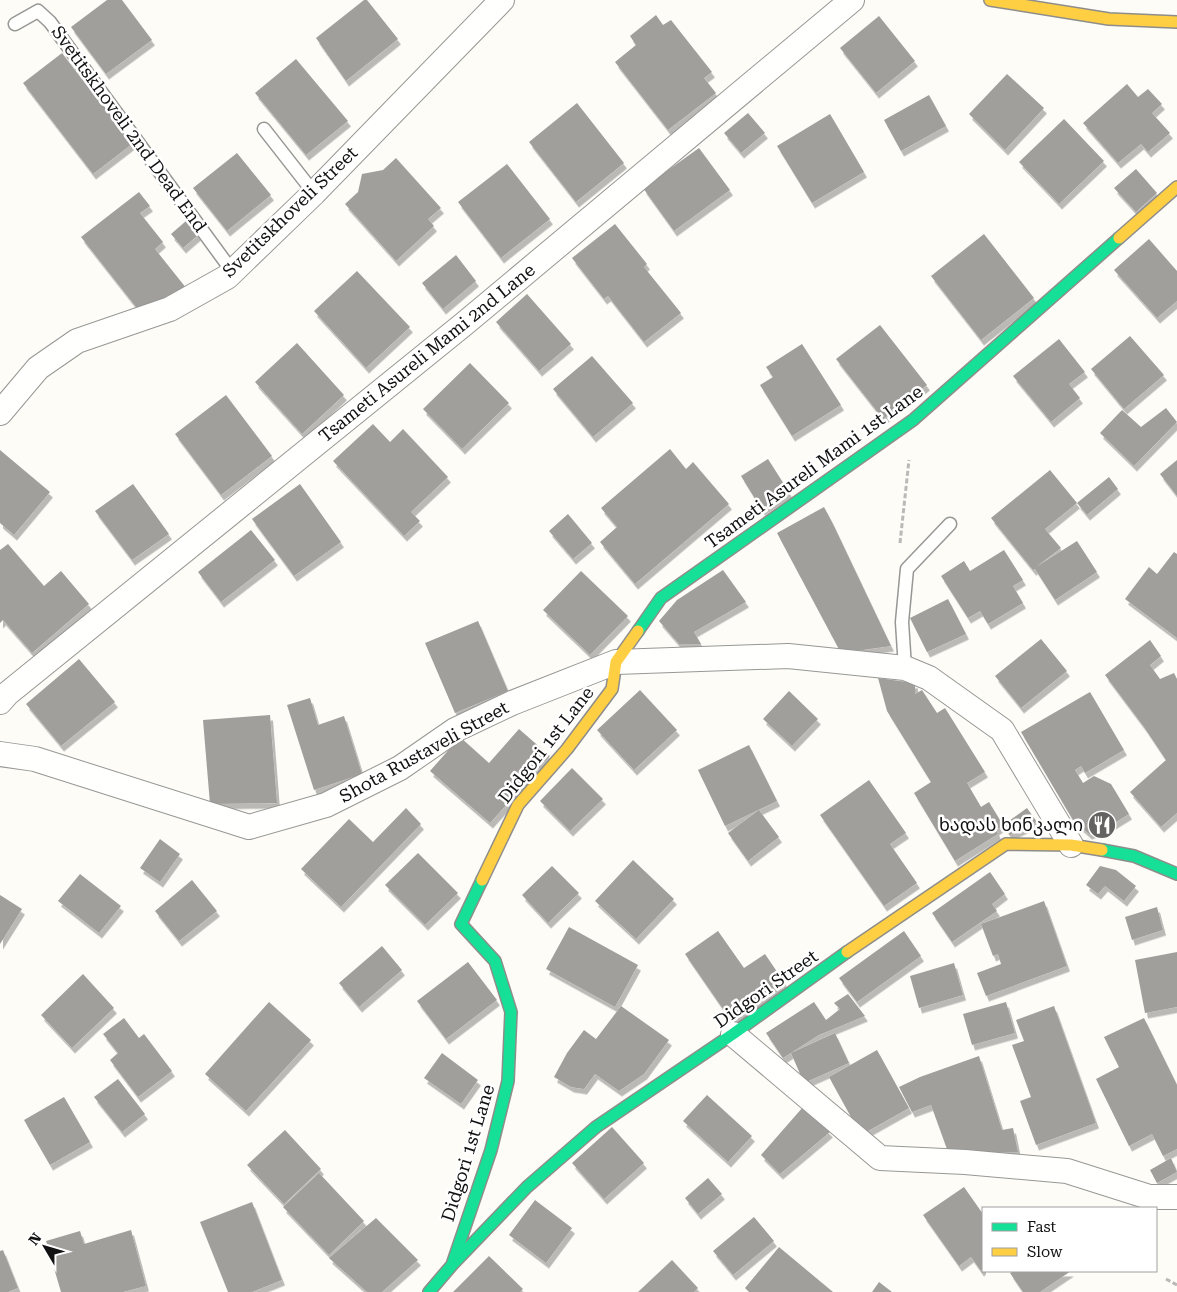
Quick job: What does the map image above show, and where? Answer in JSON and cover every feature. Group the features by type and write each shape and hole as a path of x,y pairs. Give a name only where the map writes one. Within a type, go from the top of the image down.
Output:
{"street":[{"name":"Svetitskhoveli Street","path":"0,413 38,368 77,341 170,309 227,276 314,193 502,0"},
{"name":"Tsameti Asureli Mami 2nd Lane","path":"0,702 7,694 464,324 852,0"},
{"path":"990,0 1110,19 1177,22"},
{"name":"Tsameti Asureli Mami 1st Lane","path":"616,662 661,598 919,415 1177,187"},
{"name":"Shota Rustaveli Street","path":"0,754 35,759 249,827 326,805 400,768 455,730 512,703 616,662 788,656 904,668 929,678 1002,730 1071,845"},
{"name":"Didgori 1st Lane","path":"452,1265 491,1150 508,1081 511,1012 494,961 461,924 518,805 567,749 612,689 616,662"},
{"name":"Didgori Street","path":"429,1292 452,1265 527,1187 596,1127 1006,844 1071,845 1134,856 1177,874"},
{"path":"733,1034 880,1158 965,1162 1067,1172 1149,1196 1177,1197"}],"lane":[{"name":"Svetitskhoveli 2nd Dead End","path":"16,24 38,11 50,22 232,271"},
{"path":"264,129 314,193"},
{"path":"904,668 902,622 907,569 950,524"}],"path":[{"path":"907,569 899,549 909,462 919,415"},
{"path":"1166,1279 1177,1285"}],"building":[{"path":"107,0 122,0 152,40 106,74 71,27"},
{"path":"364,0 367,0 398,39 346,81 316,38"},
{"path":"656,15 663,25 671,20 712,72 704,78 716,93 668,130 615,62 636,45 630,36"},
{"path":"879,16 915,61 876,93 840,48"},
{"path":"62,53 132,144 93,174 23,83"},
{"path":"296,59 348,121 306,155 255,93"},
{"path":"1007,74 1044,108 1005,150 969,114"},
{"path":"1127,84 1138,97 1148,89 1162,104 1152,113 1170,133 1148,152 1141,144 1118,163 1083,123"},
{"path":"929,95 946,126 901,151 884,120"},
{"path":"577,103 624,163 576,202 529,142"},
{"path":"748,113 765,133 741,153 724,133"},
{"path":"830,114 864,172 812,203 777,146"},
{"path":"1064,119 1104,161 1059,204 1019,162"},
{"path":"699,148 730,190 674,231 643,188"},
{"path":"237,153 271,195 227,231 193,188"},
{"path":"396,158 441,208 428,219 434,226 396,261 345,204 358,192 362,174 383,170"},
{"path":"507,164 550,219 501,258 458,202"},
{"path":"1136,169 1157,193 1136,212 1114,188"},
{"path":"139,192 150,206 140,213 163,242 155,249 187,289 140,312 81,237"},
{"path":"186,221 198,235 183,248 171,234"},
{"path":"615,224 647,264 644,267 681,313 644,342 608,296 604,299 572,258"},
{"path":"984,234 1034,298 981,340 931,276"},
{"path":"1149,239 1177,271 1177,301 1157,318 1114,270"},
{"path":"456,255 476,281 443,309 422,283"},
{"path":"357,271 410,327 366,368 314,311"},
{"path":"527,294 571,344 539,371 496,322"},
{"path":"880,325 927,385 883,419 836,359"},
{"path":"1130,336 1164,375 1124,409 1091,369"},
{"path":"1059,339 1085,372 1069,384 1080,398 1051,422 1013,376"},
{"path":"297,343 344,395 302,434 255,382"},
{"path":"802,344 841,405 792,436 760,385 773,377 766,367"},
{"path":"592,356 633,403 593,437 553,389"},
{"path":"470,363 509,403 462,449 423,409"},
{"path":"226,395 272,456 221,495 175,434"},
{"path":"1166,408 1177,422 1134,466 1100,433 1122,410 1141,427"},
{"path":"373,424 390,442 403,429 448,477 411,512 420,521 404,536 333,461"},
{"path":"670,449 686,469 693,462 729,504 635,584 600,542 617,527 601,508"},
{"path":"0,450 50,492 14,535 0,523"},
{"path":"768,459 789,492 762,510 741,476"},
{"path":"1177,460 1177,496 1160,474"},
{"path":"1050,470 1077,503 1045,529 1061,548 1036,567 1077,541 1097,572 1055,600 1035,569 1033,570 991,518"},
{"path":"1109,477 1118,489 1087,515 1077,503"},
{"path":"133,484 169,534 132,560 95,511"},
{"path":"300,484 341,542 294,576 252,519"},
{"path":"824,507 891,646 841,653 777,533"},
{"path":"568,514 592,543 573,559 549,531"},
{"path":"251,530 275,560 221,602 198,572"},
{"path":"8,544 44,586 61,571 89,604 32,653 3,620 0,623 0,550"},
{"path":"1004,550 1023,580 1013,586 1023,603 988,624 980,611 968,618 941,576 964,561 970,571"},
{"path":"1174,552 1177,554 1177,638 1125,599 1149,567 1157,574"},
{"path":"723,570 746,602 694,632 701,644 679,644 659,621 677,600"},
{"path":"581,571 628,616 590,655 543,610"},
{"path":"948,599 966,634 927,652 910,618"},
{"path":"478,621 508,691 455,713 425,643"},
{"path":"1041,639 1067,671 1021,708 995,676"},
{"path":"1150,640 1161,656 1150,665 1160,679 1174,673 1177,679 1177,813 1161,827 1130,792 1166,760 1105,675"},
{"path":"79,659 115,702 61,746 26,704"},
{"path":"878,678 915,683 915,694 922,690 937,713 945,708 985,772 967,783 981,807 989,802 1003,825 996,830 998,834 955,861 914,793 931,782 887,711"},
{"path":"640,690 677,730 634,770 597,730"},
{"path":"789,691 818,719 792,746 763,719"},
{"path":"1090,692 1124,750 1085,773 1081,766 1075,770 1083,783 1094,776 1111,784 1129,814 1108,827 1089,834 1073,820 1021,732"},
{"path":"310,698 318,725 344,716 362,774 314,790 287,705"},
{"path":"270,715 277,803 210,804 203,720"},
{"path":"519,729 550,756 490,823 430,771 460,737 489,763"},
{"path":"749,745 777,801 725,826 698,770"},
{"path":"572,768 603,799 570,831 540,801"},
{"path":"869,780 906,833 890,844 917,883 884,906 820,815"},
{"path":"406,808 421,824 341,907 301,869 349,819 373,842"},
{"path":"1027,808 1037,822 1010,835 1003,825"},
{"path":"759,810 779,837 748,861 728,833"},
{"path":"160,839 180,854 160,882 140,868"},
{"path":"418,853 458,893 425,925 385,885"},
{"path":"633,860 674,899 636,939 595,901"},
{"path":"552,866 579,893 548,923 522,895"},
{"path":"1100,866 1116,870 1136,886 1124,901 1105,886 1098,894 1086,885"},
{"path":"990,872 1005,894 992,904 997,911 952,942 932,913"},
{"path":"80,874 121,906 99,933 58,901"},
{"path":"192,880 217,911 179,941 155,911"},
{"path":"0,895 22,909 0,944"},
{"path":"1044,901 1067,966 986,996 977,973 1001,964 998,954 993,956 981,924"},
{"path":"1157,907 1163,930 1132,940 1125,917"},
{"path":"569,927 638,965 615,1007 546,969"},
{"path":"718,931 744,968 765,954 786,985 732,1022 685,954"},
{"path":"904,931 921,956 857,1002 839,978"},
{"path":"382,946 402,970 359,1007 339,983"},
{"path":"1177,952 1177,1007 1145,1013 1135,960"},
{"path":"468,962 497,1000 446,1039 417,1001"},
{"path":"954,963 963,995 919,1008 910,976"},
{"path":"83,974 114,1008 72,1048 41,1015"},
{"path":"848,994 865,1016 819,1035 783,1058 766,1033 814,1002 826,1020 840,1009 834,1003"},
{"path":"269,1002 311,1040 246,1111 205,1074"},
{"path":"1006,1002 1015,1033 972,1045 963,1014"},
{"path":"621,1006 669,1040 644,1074 619,1091 595,1074 584,1089 571,1087 554,1077 567,1053 584,1030 596,1039"},
{"path":"1054,1006 1096,1123 1036,1145 1020,1101 1031,1097 1012,1045 1024,1041 1016,1020"},
{"path":"124,1018 139,1038 144,1034 172,1071 138,1097 110,1060 118,1053 103,1034"},
{"path":"1144,1018 1177,1085 1177,1149 1163,1156 1152,1134 1129,1146 1096,1079 1119,1067 1104,1037"},
{"path":"835,1033 849,1063 804,1083 791,1053"},
{"path":"877,1050 909,1108 861,1135 829,1077"},
{"path":"442,1053 478,1080 461,1104 424,1078"},
{"path":"979,1056 1002,1130 1013,1128 1018,1152 948,1152 931,1105 912,1112 899,1087 920,1077"},
{"path":"118,1079 145,1114 122,1132 94,1097"},
{"path":"707,1095 752,1136 728,1162 683,1121"},
{"path":"64,1097 90,1142 50,1165 24,1120"},
{"path":"803,1107 830,1132 780,1174 761,1155"},
{"path":"612,1127 644,1163 604,1199 572,1163"},
{"path":"285,1130 321,1169 284,1204 247,1165"},
{"path":"1171,1158 1177,1172 1157,1183 1150,1170"},
{"path":"319,1173 364,1221 329,1255 283,1207"},
{"path":"708,1178 722,1194 698,1214 685,1198"},
{"path":"964,1187 982,1213 982,1270 971,1257 959,1266 923,1215"},
{"path":"535,1200 572,1228 546,1263 509,1235"},
{"path":"252,1202 282,1280 252,1292 228,1292 200,1222"},
{"path":"754,1217 774,1241 733,1275 713,1251"},
{"path":"376,1218 418,1260 382,1292 367,1292 329,1258"},
{"path":"131,1230 146,1286 123,1292 61,1292 46,1241 80,1231 84,1244"},
{"path":"779,1247 833,1292 749,1292 745,1288"},
{"path":"3,1250 18,1288 8,1292 0,1292 0,1251"},
{"path":"489,1256 523,1289 520,1292 453,1292"},
{"path":"672,1260 698,1288 694,1292 638,1292"},
{"path":"1070,1272 1040,1292 1023,1292 1010,1273"},
{"path":"879,1282 892,1292 872,1292"}],"traffic: fast":[{"path":"638,631 661,598 913,420 1119,238"},
{"path":"1102,850 1134,856 1177,874"},
{"path":"452,1265 491,1150 508,1081 511,1012 495,961 461,924 482,880"},
{"path":"429,1292 452,1265 527,1187 596,1127 733,1034 847,952"}],"traffic: slow":[{"path":"990,0 1109,19 1177,22"},
{"path":"1119,238 1177,187"},
{"path":"482,880 518,805 567,749 612,689 616,662 638,631"},
{"path":"847,952 1006,844 1071,845 1102,850"}],"place":[{"name":"ხადას ხინკალი","path":"1102,825"}]}
